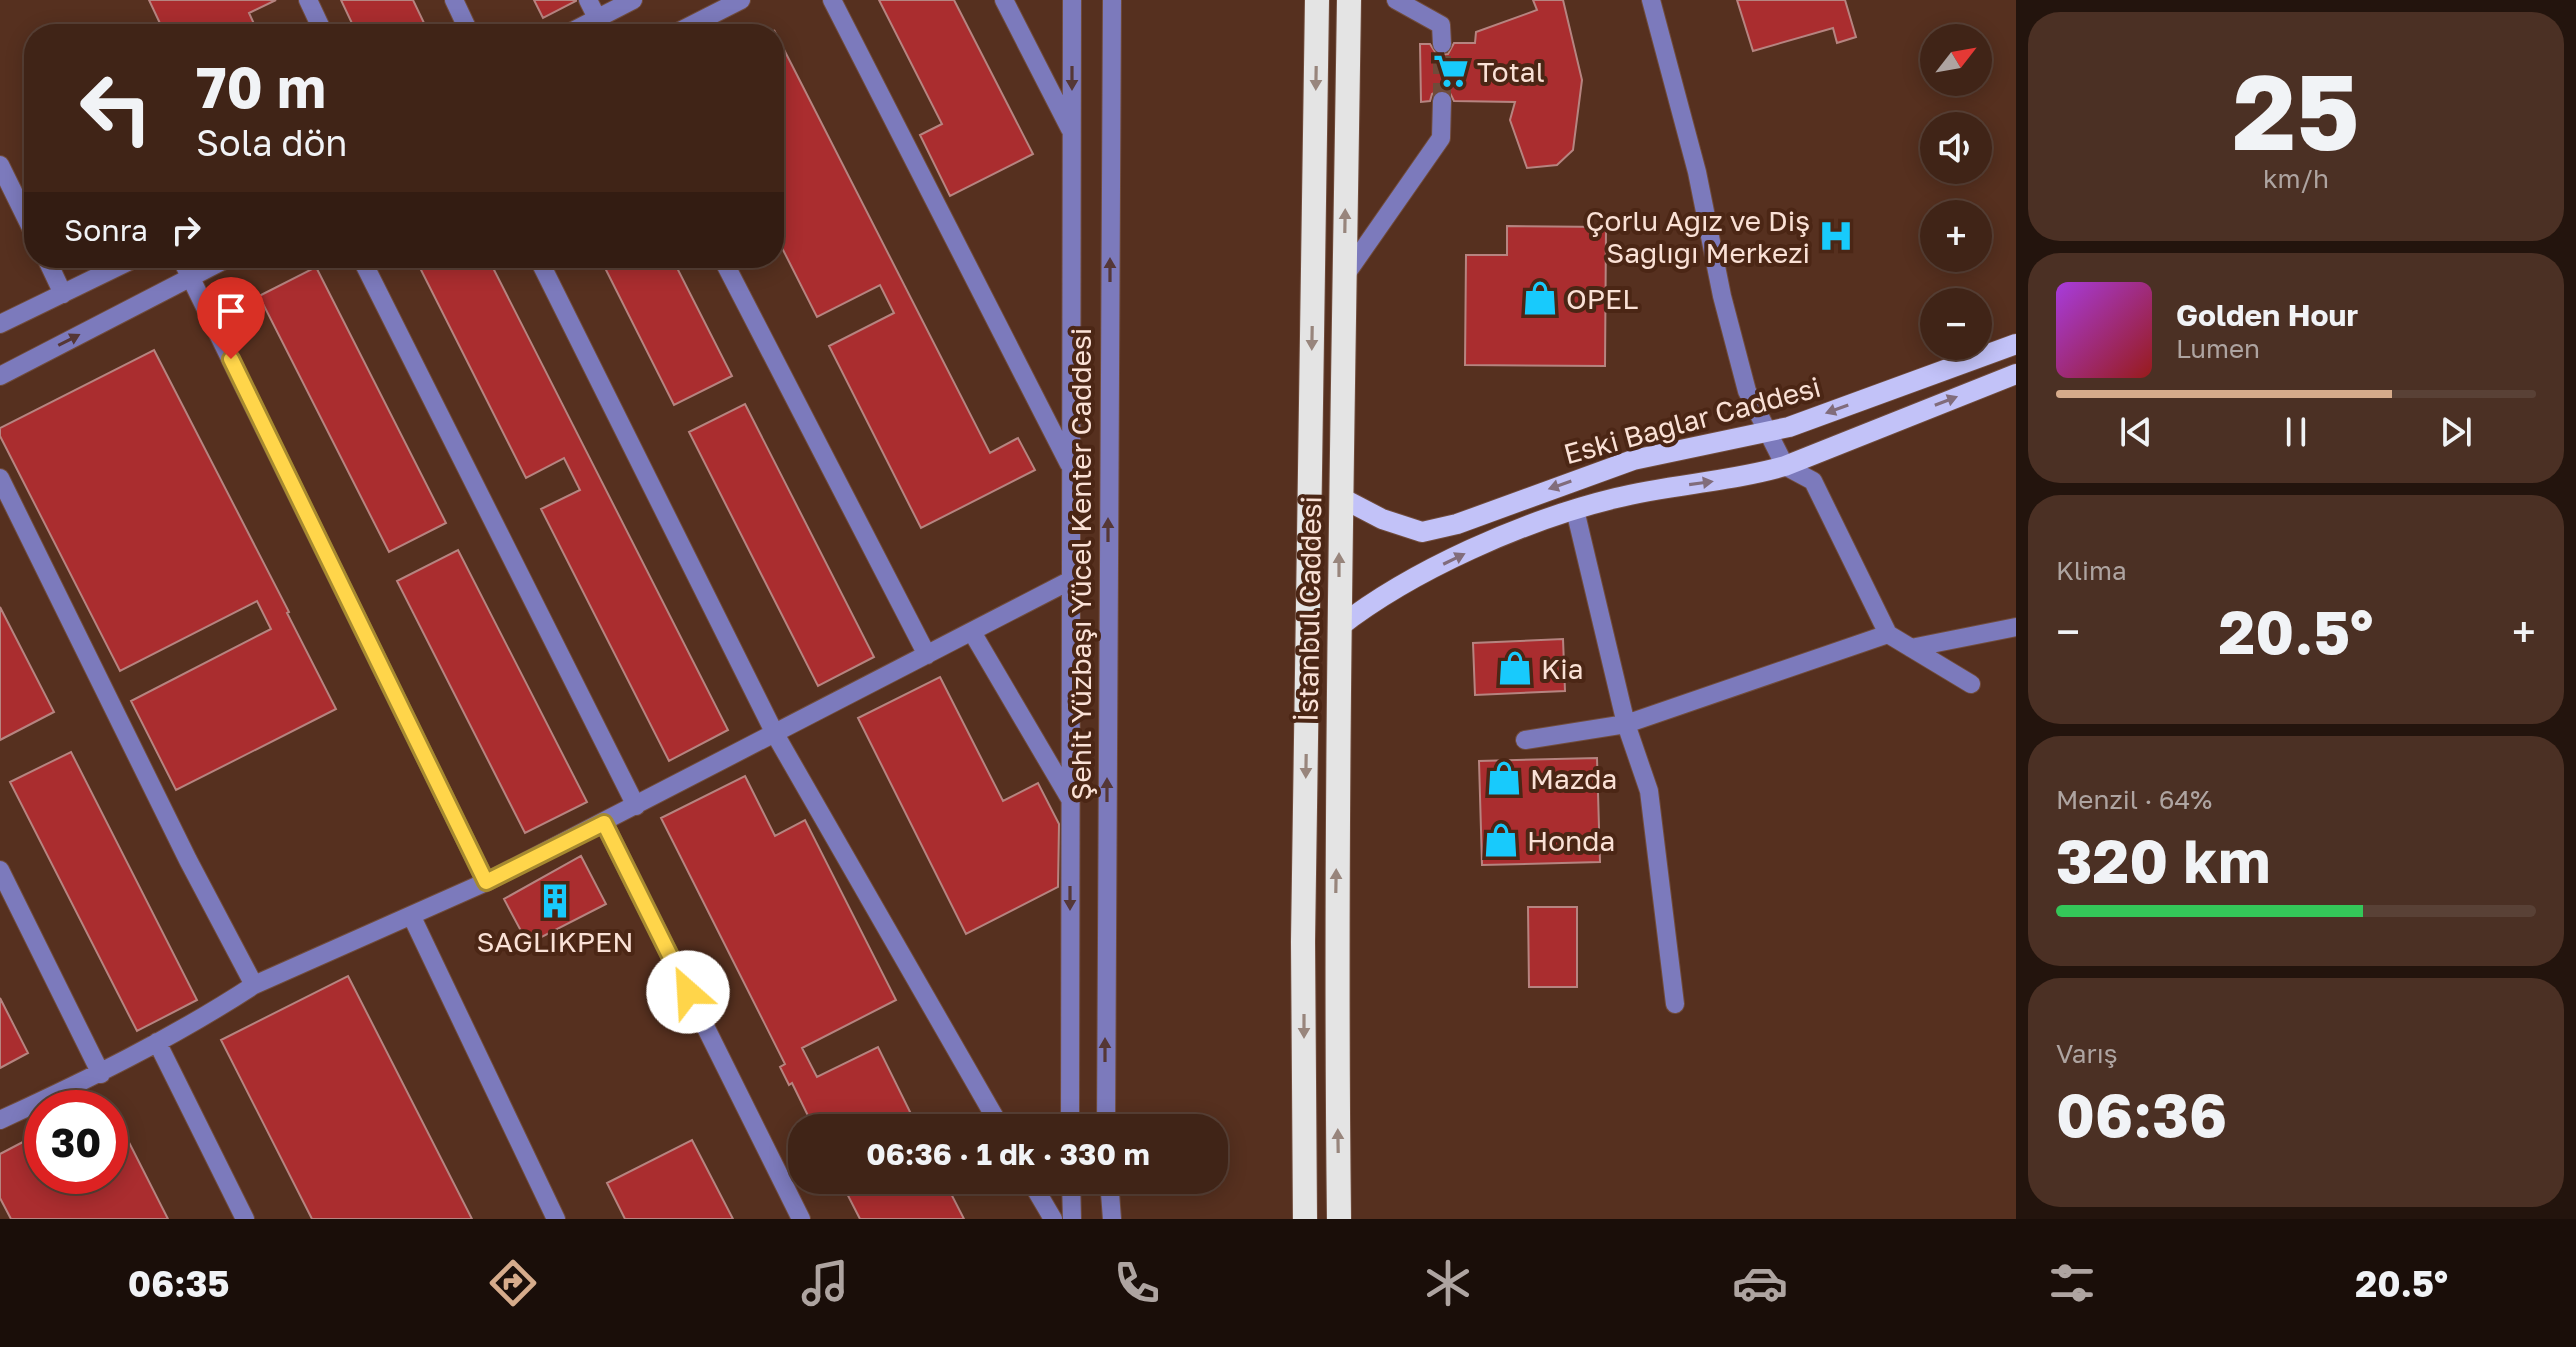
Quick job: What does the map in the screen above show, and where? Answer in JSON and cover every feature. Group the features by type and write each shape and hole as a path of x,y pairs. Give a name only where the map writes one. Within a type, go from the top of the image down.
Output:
{"highway":[{"name":"İstanbul Caddesi","path":"1305,1219 1303,942 1317,0"},
{"name":"İstanbul Caddesi","path":"1339,1219 1335,955 1349,0"},
{"path":"1346,176 1359,0"}],"main road":[{"name":"Eski Bağlar Caddesi","path":"1340,497 1382,519 1422,532 1457,524 1633,460 1789,427 2016,344"},
{"name":"Eski Bağlar Caddesi","path":"1339,627 1368,604 1498,537 1615,498 1756,475 1785,466 2016,374"}],"street":[{"path":"308,0 319,24"},
{"path":"454,0 465,24"},
{"path":"588,0 600,24"},
{"path":"603,24 633,0"},
{"path":"694,24 741,0"},
{"path":"832,0 1071,467"},
{"path":"1004,0 1072,131"},
{"name":"Şehit Yüzbaşı Yücel Kenter Caddesi","path":"1070,1114 1072,0"},
{"name":"Şehit Yüzbaşı Yücel Kenter Caddesi","path":"1106,1114 1112,0"},
{"path":"1396,0 1441,25 1442,44"},
{"path":"1651,0 1697,172 1722,296 1747,391 1785,466 1813,481 1888,634 1971,684"},
{"path":"1344,277 1441,138 1442,101"},
{"path":"0,165 24,214"},
{"path":"51,268 63,294"},
{"path":"0,324 116,268"},
{"path":"186,268 486,882"},
{"path":"0,376 208,268"},
{"path":"366,268 636,806"},
{"path":"543,268 775,734 993,1114"},
{"path":"727,268 927,655"},
{"path":"0,478 188,860 254,985"},
{"path":"1575,510 1626,724 1649,791 1675,1004"},
{"path":"0,1120 101,1074 254,985 412,917 604,823 1071,580"},
{"path":"1911,648 2016,627"},
{"path":"972,632 1070,799"},
{"path":"1525,740 1626,724 1888,634"},
{"path":"604,823 801,1219"},
{"path":"0,870 101,1074"},
{"path":"412,917 556,1219"},
{"path":"157,1042 245,1219"},
{"path":"1038,1194 1053,1219"},
{"path":"1071,1194 1072,1219"},
{"path":"1110,1194 1112,1219"}],"building":[{"path":"149,0 276,0 249,13 254,24 160,24"},
{"path":"341,0 413,0 425,24 352,24"},
{"path":"534,0 576,0 576,1 543,18"},
{"path":"879,0 954,0 1033,154 950,196 920,135 942,124"},
{"path":"1533,0 1563,0 1582,80 1573,150 1557,165 1527,168 1510,120 1515,102 1454,101 1449,91 1442,89 1432,94 1430,101 1421,102 1420,44 1430,44 1437,55 1448,54 1454,43 1475,43 1476,32 1537,10"},
{"path":"1737,0 1845,0 1856,37 1837,43 1833,28 1753,51"},
{"path":"784,50 990,453 1018,438 1035,470 921,528 829,346 894,313 880,285 817,317 784,252"},
{"path":"1507,226 1606,227 1605,366 1465,365 1466,255 1507,255"},
{"path":"317,268 446,523 389,552 259,296"},
{"path":"420,268 493,268 728,730 669,761 541,509 580,490 564,458 526,478"},
{"path":"605,268 677,268 732,376 674,405"},
{"path":"154,350 336,709 176,790 131,701 271,629 257,601 120,671 0,436 0,428"},
{"path":"745,404 874,657 818,686 689,432"},
{"path":"458,550 587,802 525,833 397,581"},
{"path":"0,607 54,712 0,740"},
{"path":"1563,639 1565,691 1475,695 1473,643"},
{"path":"940,677 1003,801 1038,783 1059,824 1058,887 966,934 858,718"},
{"path":"71,752 197,1000 137,1031 10,782"},
{"path":"1597,758 1600,862 1482,865 1479,761"},
{"path":"745,776 775,836 805,820 896,1000 802,1048 817,1077 878,1047 911,1114 807,1114 780,1067 785,1064 661,818"},
{"name":"SAĞLIKPEN","path":"581,856 606,904 528,944 504,899"},
{"path":"1528,907 1577,907 1577,987 1529,987"},
{"path":"348,976 472,1219 312,1219 221,1040"},
{"path":"0,998 28,1053 0,1068"},
{"path":"128,1140 168,1219 11,1219 0,1198 0,1154 24,1141 24,1194 128,1194"},
{"path":"692,1140 733,1219 625,1219 607,1183"},
{"path":"847,1194 951,1194 964,1219 860,1219"}],"tunnel":[{"path":"1442,44 1442,101"}],"place":[{"name":"Total","path":"1451,71"},
{"name":"Çorlu Ağız ve Diş Sağlığı Merkezi","path":"1836,236"},
{"name":"OPEL","path":"1540,298"},
{"name":"Kia","path":"1515,668"},
{"name":"Mazda","path":"1504,778"},
{"name":"Honda","path":"1501,840"},
{"name":"SAĞLIKPEN","path":"555,901"}],"route":[{"path":"231,359 486,882 604,823 688,992"}]}
